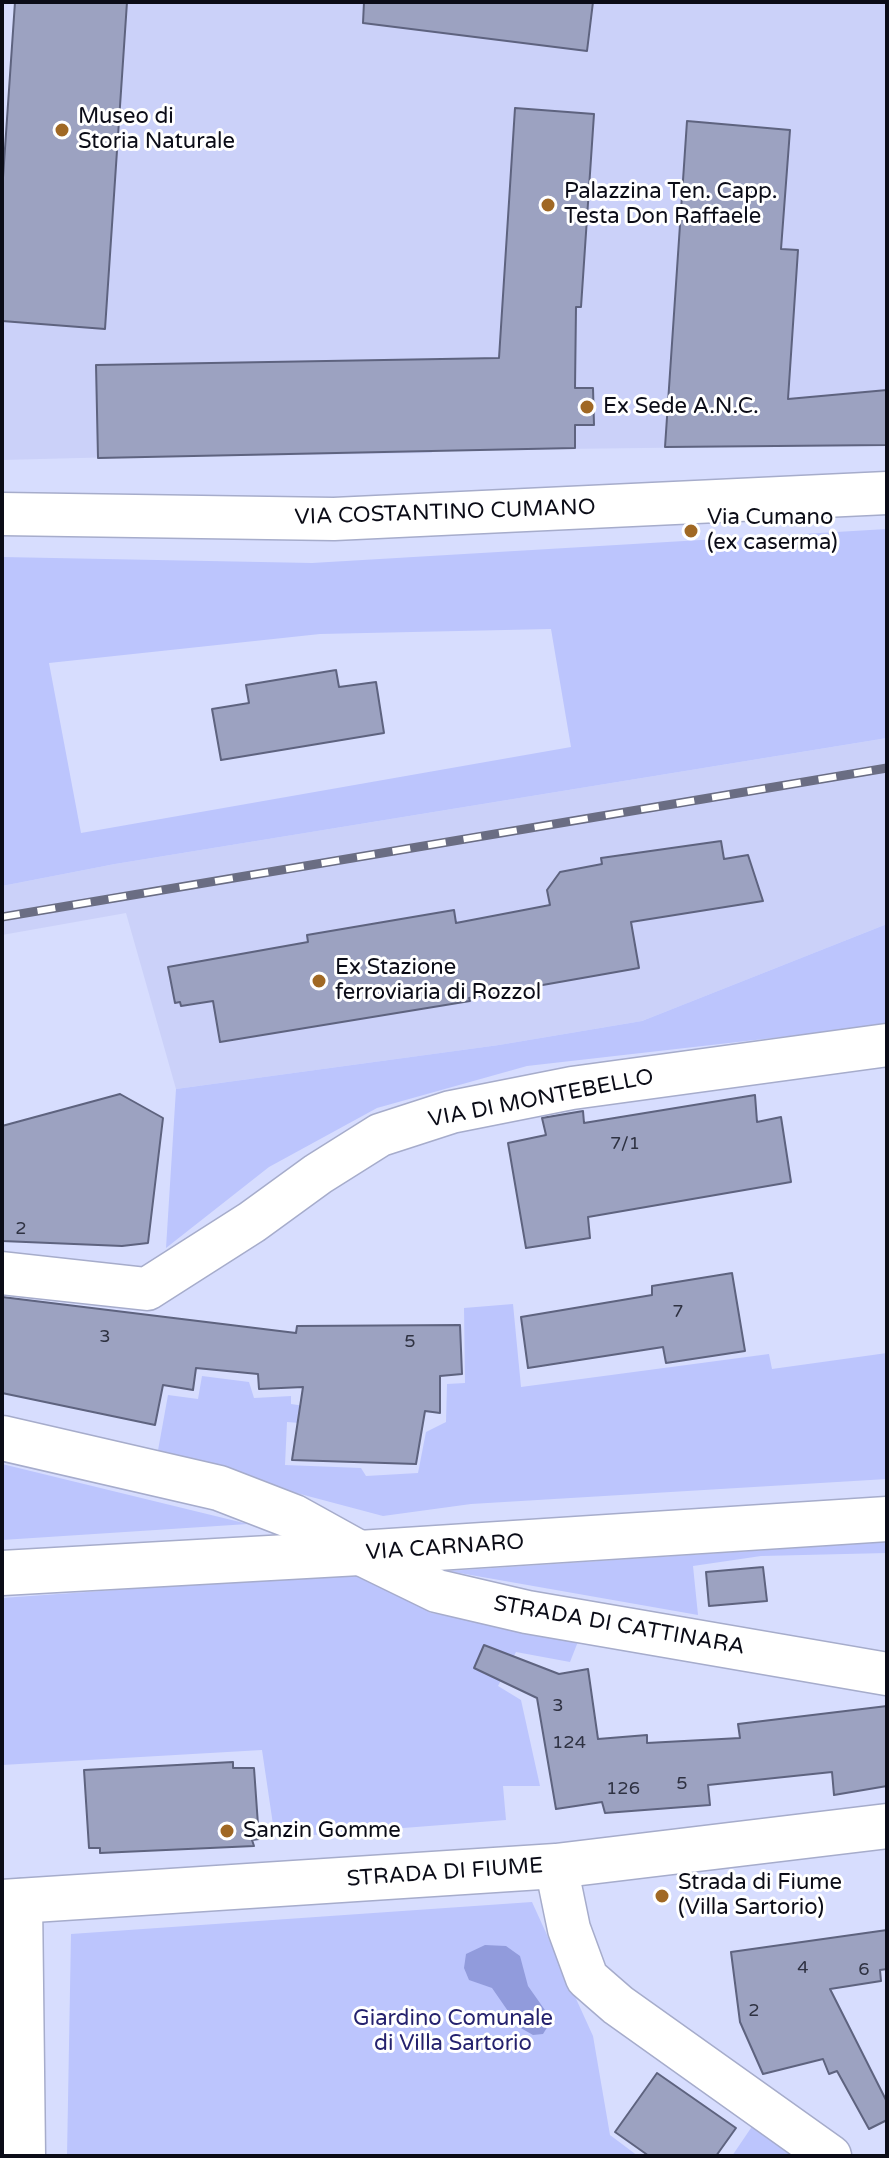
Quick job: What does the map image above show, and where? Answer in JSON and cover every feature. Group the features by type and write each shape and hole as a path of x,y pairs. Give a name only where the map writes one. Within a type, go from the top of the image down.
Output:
{"main road":[{"path":"2,1438 219,1488 294,1517 359,1553"},
{"name":"VIA CARNARO","path":"2,1573 887,1519"},
{"name":"STRADA DI FIUME","path":"12,1901 556,1866 887,1826"}],"street":[{"name":"VIA COSTANTINO CUMANO","path":"2,514 334,519 887,493"},
{"name":"VIA DI MONTEBELLO","path":"2,1273 147,1289 380,1135 451,1112 572,1088 887,1045"},
{"name":"STRADA DI CATTINARA","path":"359,1553 437,1591 527,1612 887,1674"},
{"path":"556,1866 569,1929 587,1978 618,2005 830,2156"},
{"path":"12,1901 24,2156"}],"shaded area":[{"path":"15,2 887,2 887,445 481,450 481,446 432,445 432,453 243,456 242,448 196,455 2,460 2,192"},
{"path":"887,738 887,924 642,1021 499,1045 176,1089 126,913 2,935 2,886 115,864"},
{"path":"485,1945 506,1946 520,1956 528,1986 547,2013 548,2026 543,2034 533,2035 519,2027 492,1988 469,1980 464,1968 466,1954"}],"green space":[{"path":"887,529 887,738 115,864 2,886 2,557 312,563","holes":["551,629 571,747 81,833 49,663 320,634"]},
{"path":"887,924 887,1025 527,1066 377,1108 269,1167 166,1248 176,1089 499,1045 642,1021"},
{"path":"513,1304 521,1387 769,1354 772,1369 887,1353 887,1479 471,1504 383,1516 157,1456 168,1395 198,1399 202,1376 249,1382 254,1398 291,1396 291,1404 339,1411 338,1426 287,1422 285,1465 361,1468 366,1476 418,1473 426,1432 446,1422 447,1384 465,1383 464,1308"},
{"path":"2,1464 248,1524 2,1540"},
{"path":"887,1542 887,1553 761,1556 693,1566 698,1615 448,1571"},
{"path":"356,1573 431,1613 579,1639 570,1662 516,1652 498,1686 521,1700 540,1786 503,1786 506,1820 275,1838 262,1750 2,1765 2,1598"},
{"name":"Giardino Comunale di Villa Sartorio","path":"532,1902 593,2036 610,2135 638,2156 67,2156 71,1934"},
{"path":"753,2125 796,2156 732,2156"}],"building":[{"name":"Museo di Storia Naturale","path":"15,2 127,2 105,329 2,321 2,192"},
{"path":"364,2 593,2 587,51 363,23"},
{"path":"515,108 594,114 581,307 576,307 575,388 593,388 594,425 575,425 575,448 98,458 96,365 499,358"},
{"path":"687,121 790,130 781,249 798,250 788,399 887,390 887,445 665,447"},
{"path":"336,670 339,687 376,682 384,733 221,760 212,709 249,703 246,685"},
{"path":"721,841 724,859 748,855 763,901 631,922 639,968 469,998 470,1001 220,1042 213,1001 181,1006 180,1002 175,1003 168,967 308,942 307,935 454,910 456,923 550,905 547,890 560,872 602,864 601,858"},
{"path":"120,1094 163,1118 148,1243 122,1246 2,1241 2,1126"},
{"path":"755,1095 757,1122 781,1117 791,1182 588,1217 590,1238 526,1248 508,1143 546,1135 542,1118 583,1111 584,1123"},
{"path":"732,1273 745,1351 666,1363 663,1347 528,1368 521,1317 652,1295 652,1286"},
{"path":"2,1297 296,1333 297,1326 460,1325 462,1374 440,1376 440,1413 425,1411 416,1464 292,1460 303,1387 259,1389 258,1374 196,1368 193,1390 163,1385 155,1425 2,1393"},
{"path":"763,1567 767,1601 709,1606 706,1572"},
{"path":"484,1645 559,1674 588,1669 598,1739 647,1735 647,1743 740,1738 738,1724 887,1706 887,1786 834,1795 832,1772 708,1785 710,1805 605,1813 602,1802 556,1809 537,1698 474,1668"},
{"path":"233,1762 233,1768 254,1768 259,1839 252,1840 254,1846 100,1853 100,1848 89,1848 84,1770"},
{"path":"887,1930 887,1969 880,1970 881,1981 830,1989 887,2102 887,2120 869,2129 837,2071 829,2074 823,2059 763,2074 740,2022 731,1952"},
{"path":"657,2073 736,2128 716,2156 649,2156 615,2132"}],"railway":[{"path":"2,917 887,768"}],"place":[{"name":"Museo di Storia Naturale","path":"62,130"},
{"name":"Palazzina Ten. Capp. Testa Don Raffaele","path":"548,205"},
{"name":"Ex Sede A.N.C.","path":"587,407"},
{"name":"Via Cumano (ex caserma)","path":"691,531"},
{"name":"Ex Stazione ferroviaria di Rozzol","path":"319,981"},
{"name":"Sanzin Gomme","path":"227,1831"},
{"name":"Strada di Fiume (Villa Sartorio)","path":"662,1896"}]}
